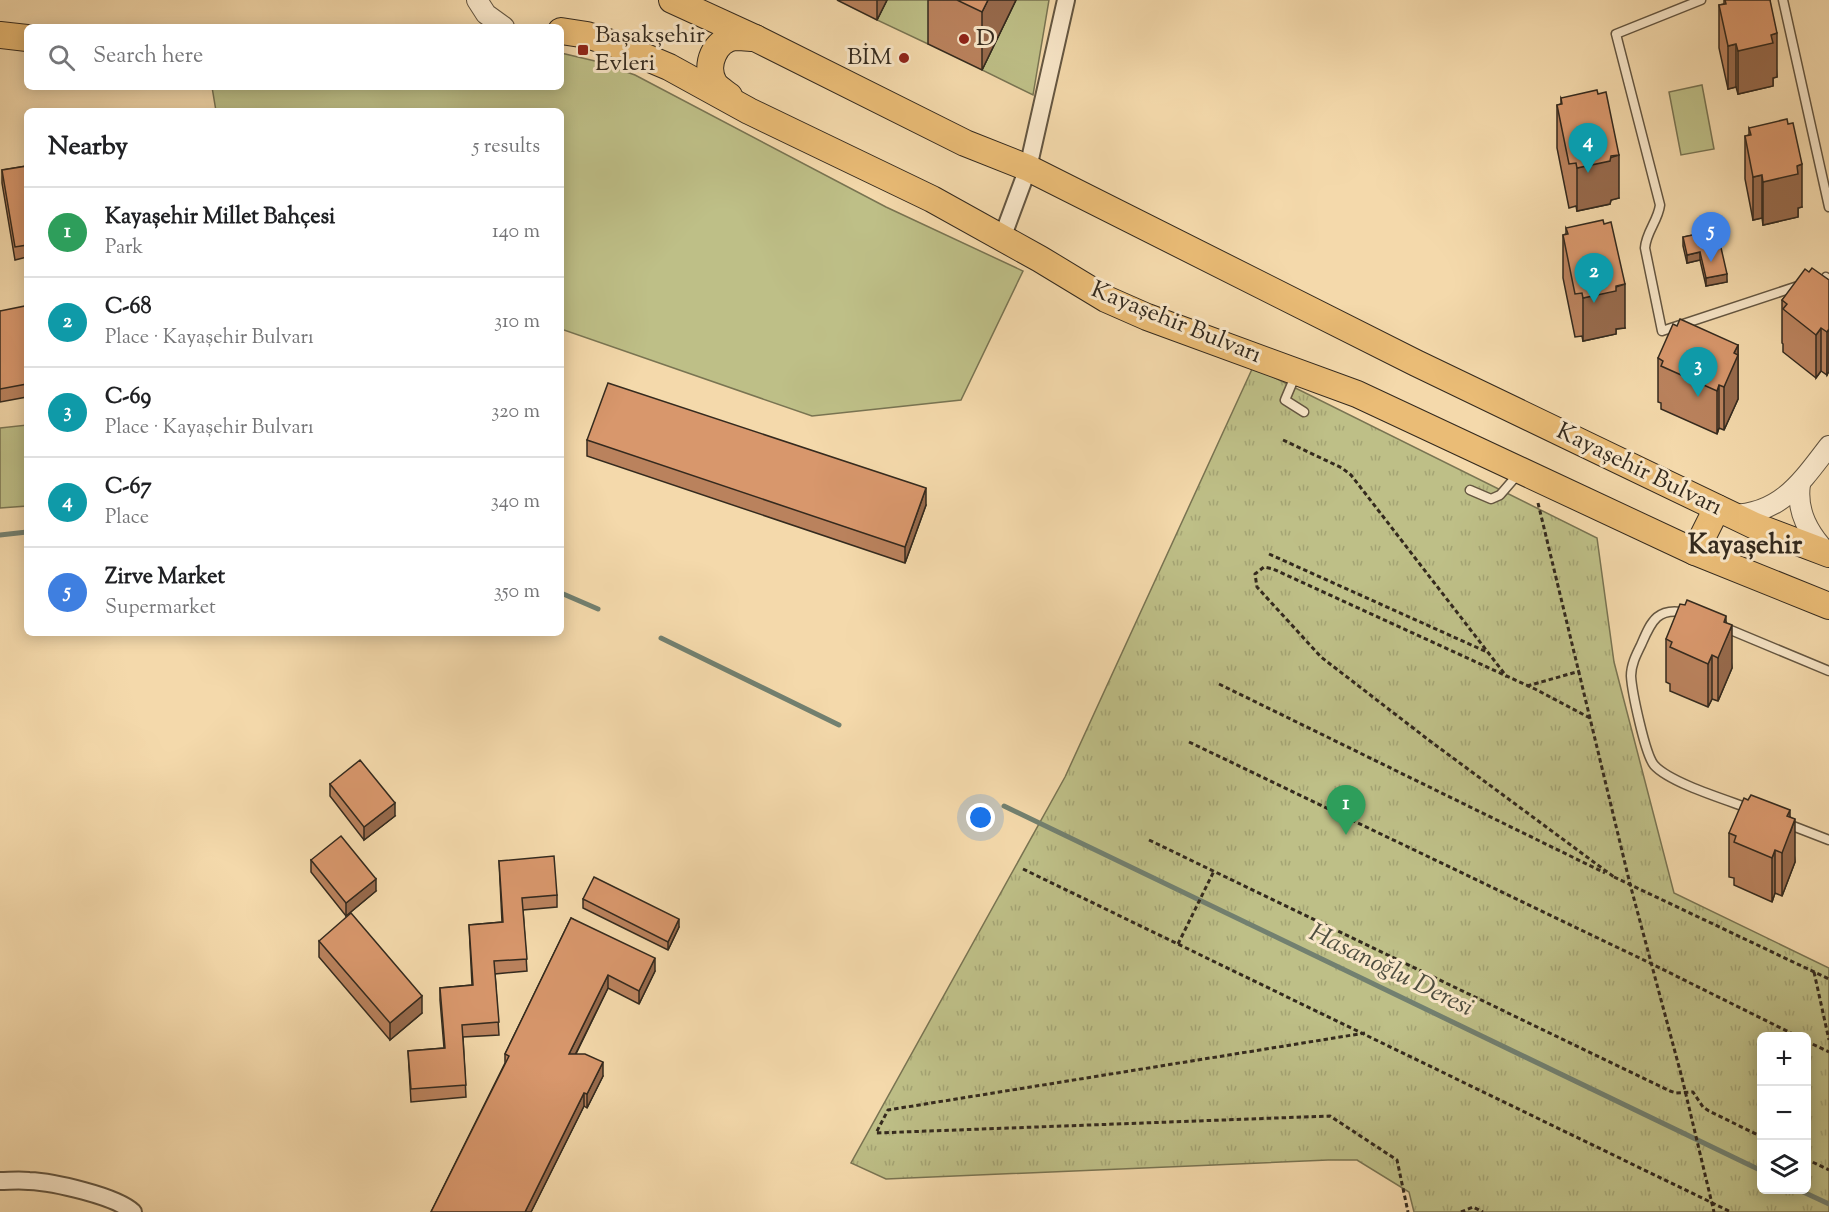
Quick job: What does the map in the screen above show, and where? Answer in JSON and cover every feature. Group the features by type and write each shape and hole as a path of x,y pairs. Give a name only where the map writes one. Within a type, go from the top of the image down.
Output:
{"main road":[{"name":"Kayaşehir Bulvarı","path":"672,0 755,38 965,143 1028,168 1416,363 1725,512 1784,539 1829,554"},
{"name":"Kayaşehir Bulvarı","path":"564,31 587,35 669,67 749,111 932,200 1040,259 1106,299 1157,321 1357,394 1695,552 1829,606"},
{"path":"0,35 24,38"},
{"path":"749,111 714,83 710,63 715,50 734,37 755,38"},
{"path":"1695,552 1725,512"}],"street":[{"path":"477,0 486,14 500,24"},
{"path":"1002,238 1028,168 1066,0"},
{"path":"1725,512 1745,515 1761,511 1778,502 1800,484 1829,446"},
{"path":"1800,484 1798,495 1802,518 1810,532 1829,554"},
{"path":"0,1181 30,1181 63,1186 101,1196 133,1212"}],"lane":[{"path":"1701,0 1616,34 1660,205 1659,215 1646,238 1645,248 1662,331 1805,284"},
{"path":"1783,0 1827,188 1829,207"},
{"path":"1816,280 1828,277"},
{"path":"1297,371 1285,400 1304,412"},
{"path":"1470,490 1491,499 1500,495 1526,473"},
{"path":"1697,616 1674,611 1657,617 1651,623 1635,659 1632,684 1647,751 1655,767 1672,778 1756,811"},
{"path":"1708,621 1829,671"},
{"path":"1777,819 1829,840"}],"path":[{"path":"1283,440 1342,468 1351,475 1509,678"},
{"path":"1526,473 1580,670 1630,884 1714,1212"},
{"path":"1269,554 1487,652"},
{"path":"1590,718 1509,678 1272,569 1264,567 1255,574 1257,587 1321,657 1614,877"},
{"path":"1526,686 1580,670"},
{"path":"1219,684 1829,979"},
{"path":"1189,742 1789,1032"},
{"path":"1149,840 1676,1094 1693,1092 1702,1107 1709,1112 1757,1135"},
{"path":"1023,869 1731,1212"},
{"path":"1178,944 1214,871"},
{"path":"1814,972 1829,1040"},
{"path":"1365,1033 888,1110 876,1133 1330,1116 1397,1160 1408,1212"},
{"path":"1811,1043 1829,1052"},
{"path":"1811,1161 1829,1170"},
{"path":"1461,1212 1473,1207 1483,1212"}],"green space":[{"path":"887,0 950,0 928,44 877,20"},
{"path":"1016,0 1049,0 1033,95 982,70"},
{"path":"564,54 595,61 635,75 886,207 1023,271 961,400 812,416 564,330 564,108 216,108 212,90 564,90"},
{"path":"1702,85 1714,149 1681,155 1669,92"},
{"path":"1253,367 1597,538 1614,662 1674,893 1829,968 1829,1212 1414,1212 1409,1192 1357,1160 886,1179 851,1163 1065,777"},
{"path":"24,425 24,506 0,508 0,428"}],"building":[{"path":"957,0 988,0 982,12"},
{"path":"1725,0 1770,0 1777,33 1771,35 1773,43 1738,51 1736,44 1728,46 1719,5 1726,4"},
{"path":"1597,90 1598,94 1606,92 1619,155 1611,156 1610,161 1577,168 1576,163 1569,164 1557,105 1562,104 1561,98"},
{"path":"1787,119 1788,124 1793,123 1802,164 1797,166 1798,174 1763,182 1762,175 1753,177 1745,136 1751,135 1749,128"},
{"path":"24,166 24,246 15,247 2,170"},
{"path":"1603,220 1604,224 1611,222 1625,284 1616,286 1616,291 1583,298 1582,293 1575,294 1563,235 1568,234 1566,228"},
{"path":"1717,230 1727,274 1706,278 1700,252 1687,255 1683,237"},
{"path":"1812,268 1829,280 1829,329 1827,332 1821,328 1816,335 1783,309 1787,304 1782,300 1805,269 1809,272"},
{"path":"24,306 24,385 0,389 0,311"},
{"path":"1680,319 1738,345 1734,353 1738,355 1724,387 1719,385 1717,391 1661,366 1663,361 1658,358 1673,324 1677,326"},
{"path":"608,383 926,488 905,547 587,440"},
{"path":"1687,600 1726,616 1724,622 1732,625 1718,658 1712,655 1708,664 1670,647 1672,642 1666,639 1680,604 1685,605"},
{"path":"360,760 395,803 364,827 330,784"},
{"path":"1751,795 1790,810 1787,816 1795,819 1782,853 1775,850 1772,858 1734,842 1736,836 1729,833 1744,798 1748,800"},
{"path":"341,836 376,879 346,903 311,860"},
{"path":"554,856 557,895 522,898 527,959 494,961 499,1022 462,1025 466,1085 411,1089 408,1051 445,1048 440,988 473,985 469,925 503,922 499,861"},
{"path":"594,877 679,919 668,942 583,899"},
{"path":"351,913 422,996 390,1023 319,941"},
{"path":"571,918 655,958 639,991 608,975 569,1054 585,1054 603,1062 587,1094 584,1093 525,1212 431,1212 509,1056 505,1054"}],"waterway":[{"name":"Hasanoğlu Deresi","path":"0,535 24,532"},
{"name":"Hasanoğlu Deresi","path":"564,594 598,609"},
{"name":"Hasanoğlu Deresi","path":"661,638 839,725"},
{"name":"Hasanoğlu Deresi","path":"1004,806 1757,1169"},
{"name":"Hasanoğlu Deresi","path":"1808,1194 1829,1204"}],"place":[{"name":"D","path":"964,39"},
{"name":"Başakşehir Evleri","path":"583,50"},
{"name":"BİM","path":"904,58"},
{"name":"C-67","path":"1588,173"},
{"name":"Zirve Market","path":"1711,262"},
{"name":"C-68","path":"1594,303"},
{"name":"C-69","path":"1698,397"},
{"name":"Kayaşehir Millet Bahçesi","path":"1346,835"}],"district":[{"name":"Kayaşehir","path":"1745,546"}]}
